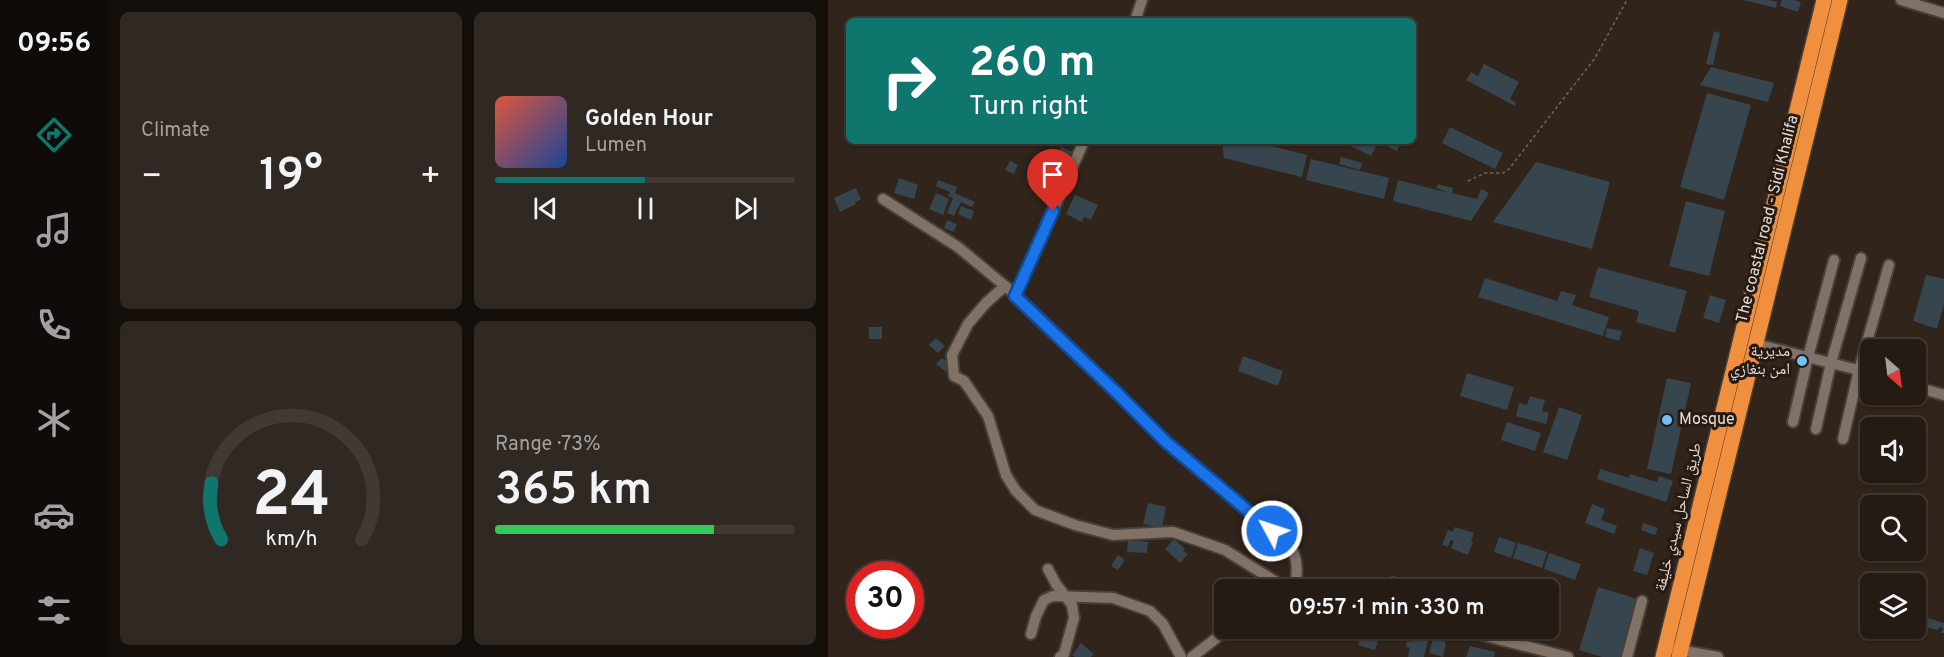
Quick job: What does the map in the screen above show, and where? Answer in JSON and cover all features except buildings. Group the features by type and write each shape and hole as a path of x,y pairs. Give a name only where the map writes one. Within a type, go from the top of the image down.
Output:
{"highway":[{"name":"طريق الساحل سيدي خليفة","path":"1672,653 1824,0"},
{"name":"The coastal road - Sidi Khalifa","path":"1672,653 1756,344 1840,0"}],"street":[{"path":"1136,18 1142,0"},
{"path":"1901,0 1944,13"},
{"path":"1015,296 1083,144"},
{"path":"883,199 958,247 1005,286 1166,442 1290,546 1298,568 1296,579"},
{"path":"1816,429 1831,363 1861,258"},
{"path":"1793,422 1834,260"},
{"path":"1843,439 1859,370 1889,265"},
{"path":"1005,286 968,324 952,355 954,376 964,381 988,416 1006,475 1016,491 1035,510 1075,525 1113,535 1173,531 1225,550 1271,579"},
{"path":"1756,344 1859,370"},
{"path":"1926,390 1944,395"},
{"path":"1048,569 1072,605 1074,618 1064,654 1060,657"},
{"path":"1031,634 1044,600 1053,596 1113,598 1150,611 1163,624 1181,657"},
{"path":"1627,657 1642,601"},
{"path":"1192,657 1215,639"},
{"path":"1498,639 1568,657"},
{"path":"1672,653 1718,657"}],"path":[{"path":"1468,181 1485,173 1503,173 1509,169 1595,58 1627,0"}],"place":[{"name":"مديرية امن بنغازي","path":"1802,361"},
{"name":"Mosque","path":"1667,420"}],"route":[{"path":"1053,211 1015,296 1166,442 1272,531"}]}
